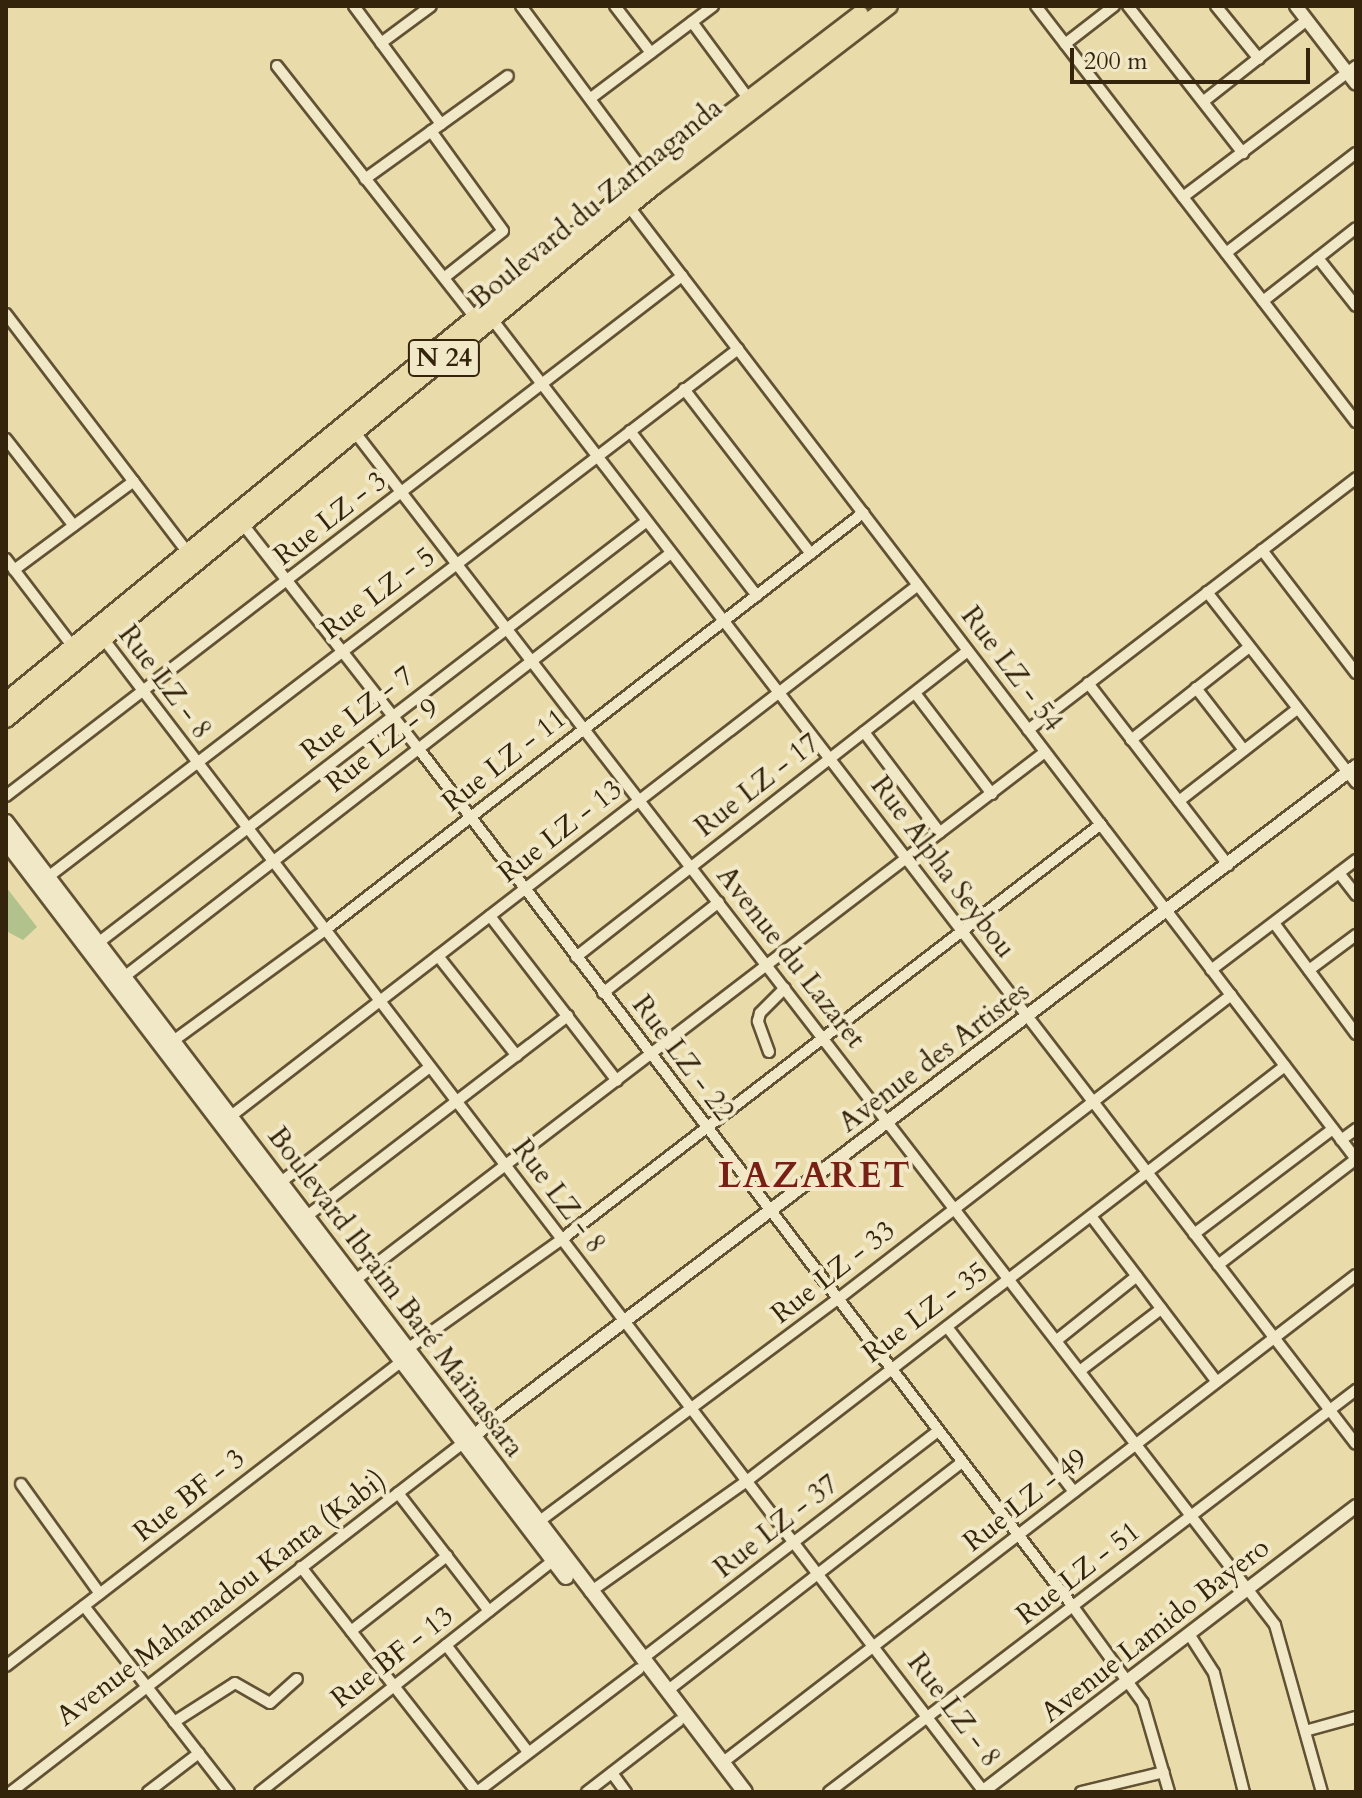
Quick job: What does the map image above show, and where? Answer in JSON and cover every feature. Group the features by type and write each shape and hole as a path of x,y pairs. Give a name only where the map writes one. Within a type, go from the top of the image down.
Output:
{"main road":[{"name":"Boulevard du Zarmaganda","path":"6,701 73,647 99,634 242,523 630,208 650,182 850,12 871,6"},
{"name":"Boulevard du Zarmaganda","path":"6,719 188,553 475,318 650,182 889,6"},
{"name":"Boulevard Ibraim Baré Maïnassara","path":"6,822 307,1216 403,1356"},
{"name":"Boulevard Ibraim Baré Maïnassara","path":"6,842 467,1440 553,1561 667,1691 745,1792"},
{"name":"Boulevard Ibraim Baré Maïnassara","path":"467,1440 590,1592 679,1721 733,1792"}],"street":[{"path":"354,6 441,124"},
{"path":"381,43 431,6"},
{"path":"615,6 651,53"},
{"path":"591,98 713,6"},
{"path":"1036,6 1356,422"},
{"path":"1065,44 1114,6"},
{"path":"1128,6 1243,153"},
{"path":"1216,6 1259,59"},
{"path":"1296,6 1352,70 1356,84"},
{"path":"525,7 650,182"},
{"path":"1204,101 1307,20"},
{"path":"692,22 748,98"},
{"path":"277,66 475,318"},
{"path":"1183,197 1352,70"},
{"path":"365,179 508,76"},
{"path":"431,131 503,231 444,278"},
{"path":"1226,253 1356,153"},
{"name":"Rue LZ - 54","path":"630,208 1356,1159"},
{"path":"1263,301 1356,228"},
{"path":"1318,258 1356,306"},
{"name":"Rue LZ - 3","path":"6,796 142,688 288,581 682,276"},
{"path":"6,314 188,553"},
{"name":"Rue Alpha Seybou","path":"492,319 1356,1444"},
{"name":"Rue LZ - 5","path":"48,877 738,349"},
{"path":"684,389 811,554"},
{"name":"Avenue du Lazaret","path":"354,431 1249,1588 1278,1632 1322,1792"},
{"path":"630,431 757,596"},
{"path":"6,439 74,526"},
{"path":"1028,730 1356,478"},
{"path":"14,570 134,481"},
{"name":"Rue LZ - 11","path":"173,1041 325,930 863,513"},
{"name":"Rue LZ - 7","path":"98,943 647,521"},
{"name":"Rue LZ - 22","path":"242,523 418,748 1074,1608 1146,1710 1169,1792"},
{"path":"1262,550 1355,669"},
{"name":"Rue LZ - 9","path":"124,977 671,553"},
{"path":"6,559 73,647"},
{"name":"Rue LZ - 13","path":"231,1116 918,585"},
{"path":"1207,592 1297,709 1353,774"},
{"name":"Rue LZ - 8","path":"99,634 984,1792"},
{"path":"1131,740 1249,647"},
{"name":"Rue LZ - 17","path":"576,957 968,651"},
{"path":"1088,683 1228,865"},
{"path":"1196,688 1244,750"},
{"path":"915,693 992,794"},
{"path":"1179,801 1297,709"},
{"path":"864,732 940,833"},
{"path":"354,1281 651,1056 765,963 1045,752"},
{"name":"Avenue des Artistes","path":"467,1440 1166,910 1353,774"},
{"name":"Rue BF - 3","path":"6,1666 403,1356 562,1239 1101,824"},
{"path":"1211,970 1356,860"},
{"path":"1339,873 1356,895"},
{"path":"603,993 719,902"},
{"path":"490,916 617,1081"},
{"path":"1274,923 1356,1034"},
{"path":"1309,970 1356,935"},
{"path":"438,956 517,1056"},
{"path":"769,1052 758,1021 766,1004 785,988"},
{"name":"Rue LZ - 33","path":"537,1523 838,1299 1231,995"},
{"path":"307,1216 568,1016"},
{"name":"Rue LZ - 35","path":"590,1592 748,1480 1285,1066"},
{"path":"281,1182 430,1067"},
{"path":"1194,1234 1333,1129"},
{"path":"1341,1140 1356,1129"},
{"path":"1218,1265 1356,1159"},
{"path":"1091,1216 1217,1382"},
{"name":"Rue LZ - 49","path":"722,1763 1356,1275"},
{"path":"1057,1340 1137,1276"},
{"path":"1081,1370 1161,1309"},
{"path":"947,1327 1074,1492"},
{"name":"Rue LZ - 51","path":"829,1792 1356,1390"},
{"name":"Rue LZ - 37","path":"394,1686 477,1792 938,1431"},
{"name":"Avenue Mahamadou Kanta (Kabi)","path":"10,1786 467,1440"},
{"path":"667,1691 962,1462"},
{"path":"21,1484 100,1594"},
{"path":"398,1493 489,1611"},
{"name":"Avenue Lamido Bayero","path":"984,1792 1356,1506"},
{"path":"351,1631 447,1556"},
{"name":"Rue BF - 13","path":"260,1792 553,1561"},
{"path":"301,1567 394,1686"},
{"path":"84,1606 229,1792"},
{"path":"1189,1634 1214,1673 1244,1792"},
{"path":"446,1645 528,1752"},
{"path":"174,1722 235,1683 270,1703 297,1679"},
{"path":"1305,1731 1356,1717"},
{"path":"587,1792 679,1721"},
{"path":"148,1792 199,1753"},
{"path":"1081,1792 1164,1772"},
{"path":"612,1773 626,1792"}],"green space":[{"path":"6,887 37,927 23,940 6,931"}],"district":[{"name":"LAZARET","path":"815,1176"}]}
